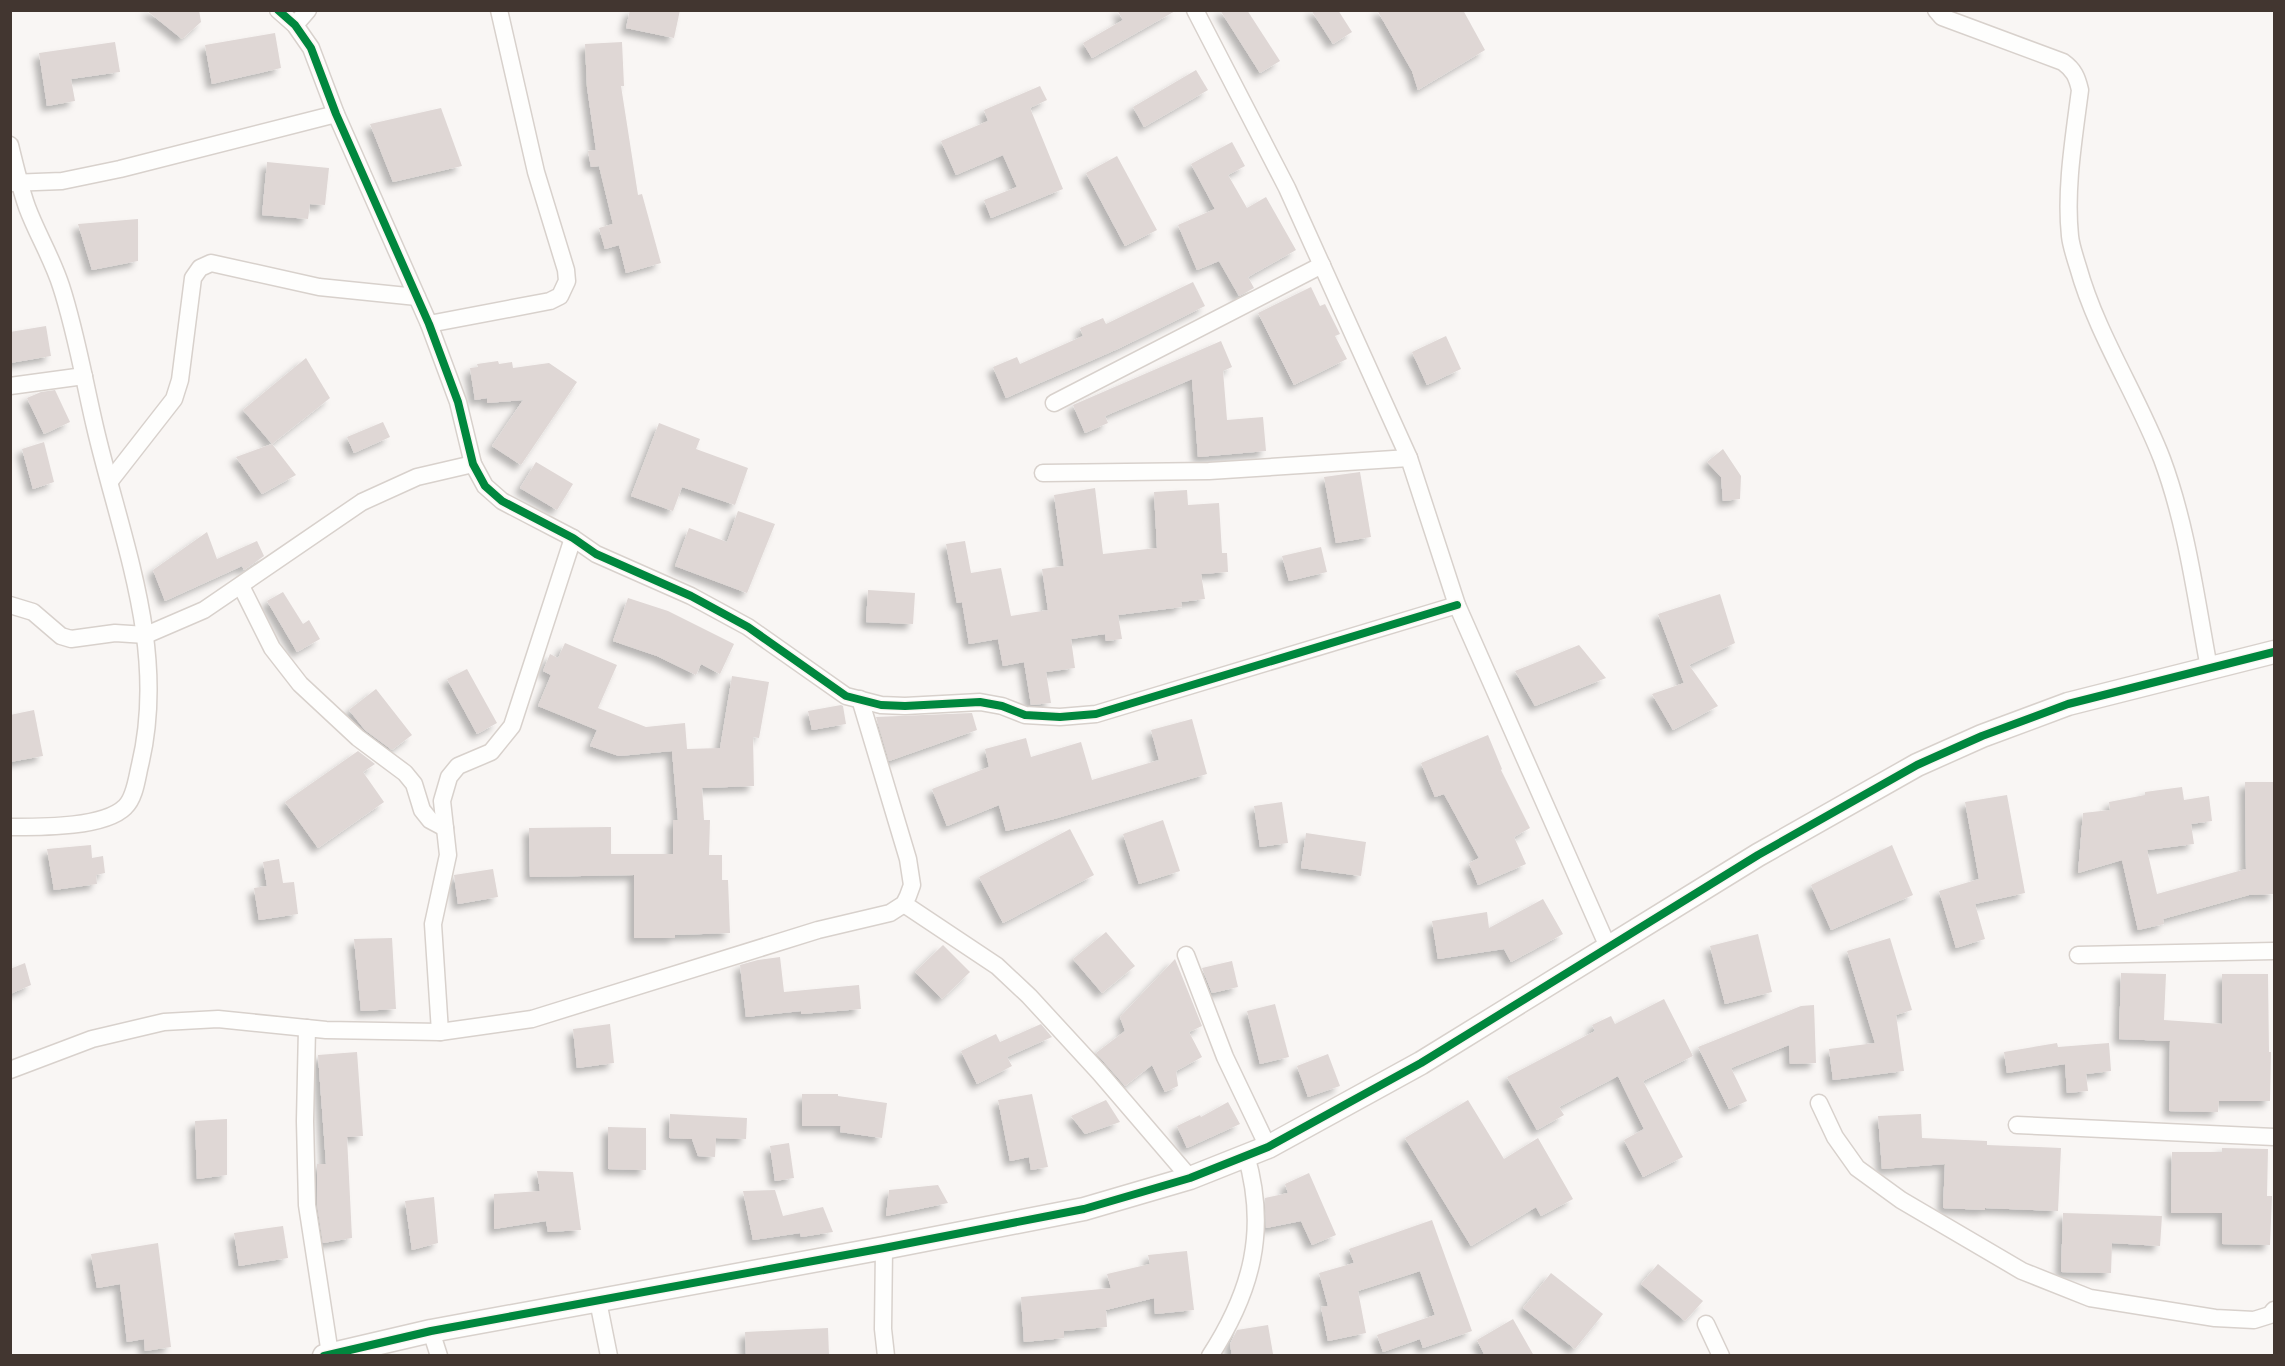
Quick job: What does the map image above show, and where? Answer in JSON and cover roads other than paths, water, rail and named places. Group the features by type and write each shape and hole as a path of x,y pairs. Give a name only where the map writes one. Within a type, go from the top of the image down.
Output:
{"street":[{"path":"278,10 296,25 312,48 336,114 429,324 458,402 473,464 485,486 502,501 573,538 596,554 691,596 748,627 846,696 881,705 980,702 1002,706 1025,715 1060,717 1096,714 1457,605"},
{"path":"296,25 308,10"},
{"path":"429,324 550,301 560,296 567,281 566,270 536,172 499,10"},
{"path":"1195,10 1287,188 1409,458 1457,605 1608,947"},
{"path":"1936,10 1942,17 2063,62 2076,76 2080,90 2070,191 2070,237 2095,317 2117,366 2136,398 2162,459 2178,508 2209,668"},
{"path":"15,182 62,181 120,170 336,114"},
{"path":"10,145 15,182 61,286 133,567 146,635 149,665 146,741 131,797 125,807 104,819 53,828 10,827"},
{"path":"110,481 174,399 180,380 193,278 200,268 211,263 319,287 417,297"},
{"path":"1054,403 1322,265"},
{"path":"10,386 84,376"},
{"path":"1043,473 1209,471 1409,458"},
{"path":"10,605 33,612 61,636 71,639 115,633 146,635 204,610 362,502 417,477 473,464"},
{"path":"440,1032 433,924 448,855 442,801 449,777 458,766 491,752 512,726 573,538"},
{"path":"241,586 272,648 300,684 358,738 405,773 414,784 422,810 430,820 445,828"},
{"path":"307,1028 305,1121 307,1205 327,1355 431,1331 1084,1209 1190,1178 1268,1147 1421,1063 1758,855 1917,765 1982,736 2068,704 2274,652"},
{"path":"10,1070 92,1039 164,1023 218,1019 307,1028 440,1032 532,1019 818,930 890,913 904,904 912,885 908,859 860,699"},
{"path":"904,904 998,966 1099,1072 1190,1178"},
{"path":"2078,955 2274,951"},
{"path":"1186,955 1225,1057 1268,1147"},
{"path":"1819,1103 1835,1137 1857,1168 1901,1200 2022,1271 2090,1298 2215,1318 2254,1320 2270,1315 2274,1310"},
{"path":"2018,1125 2274,1137"},
{"path":"1210,1356 1229,1326 1249,1274 1257,1234 1254,1183 1246,1155"},
{"path":"884,1248 883,1329 886,1356"},
{"path":"598,1301 609,1356"},
{"path":"1706,1324 1721,1356"},
{"path":"431,1331 439,1356"}]}
